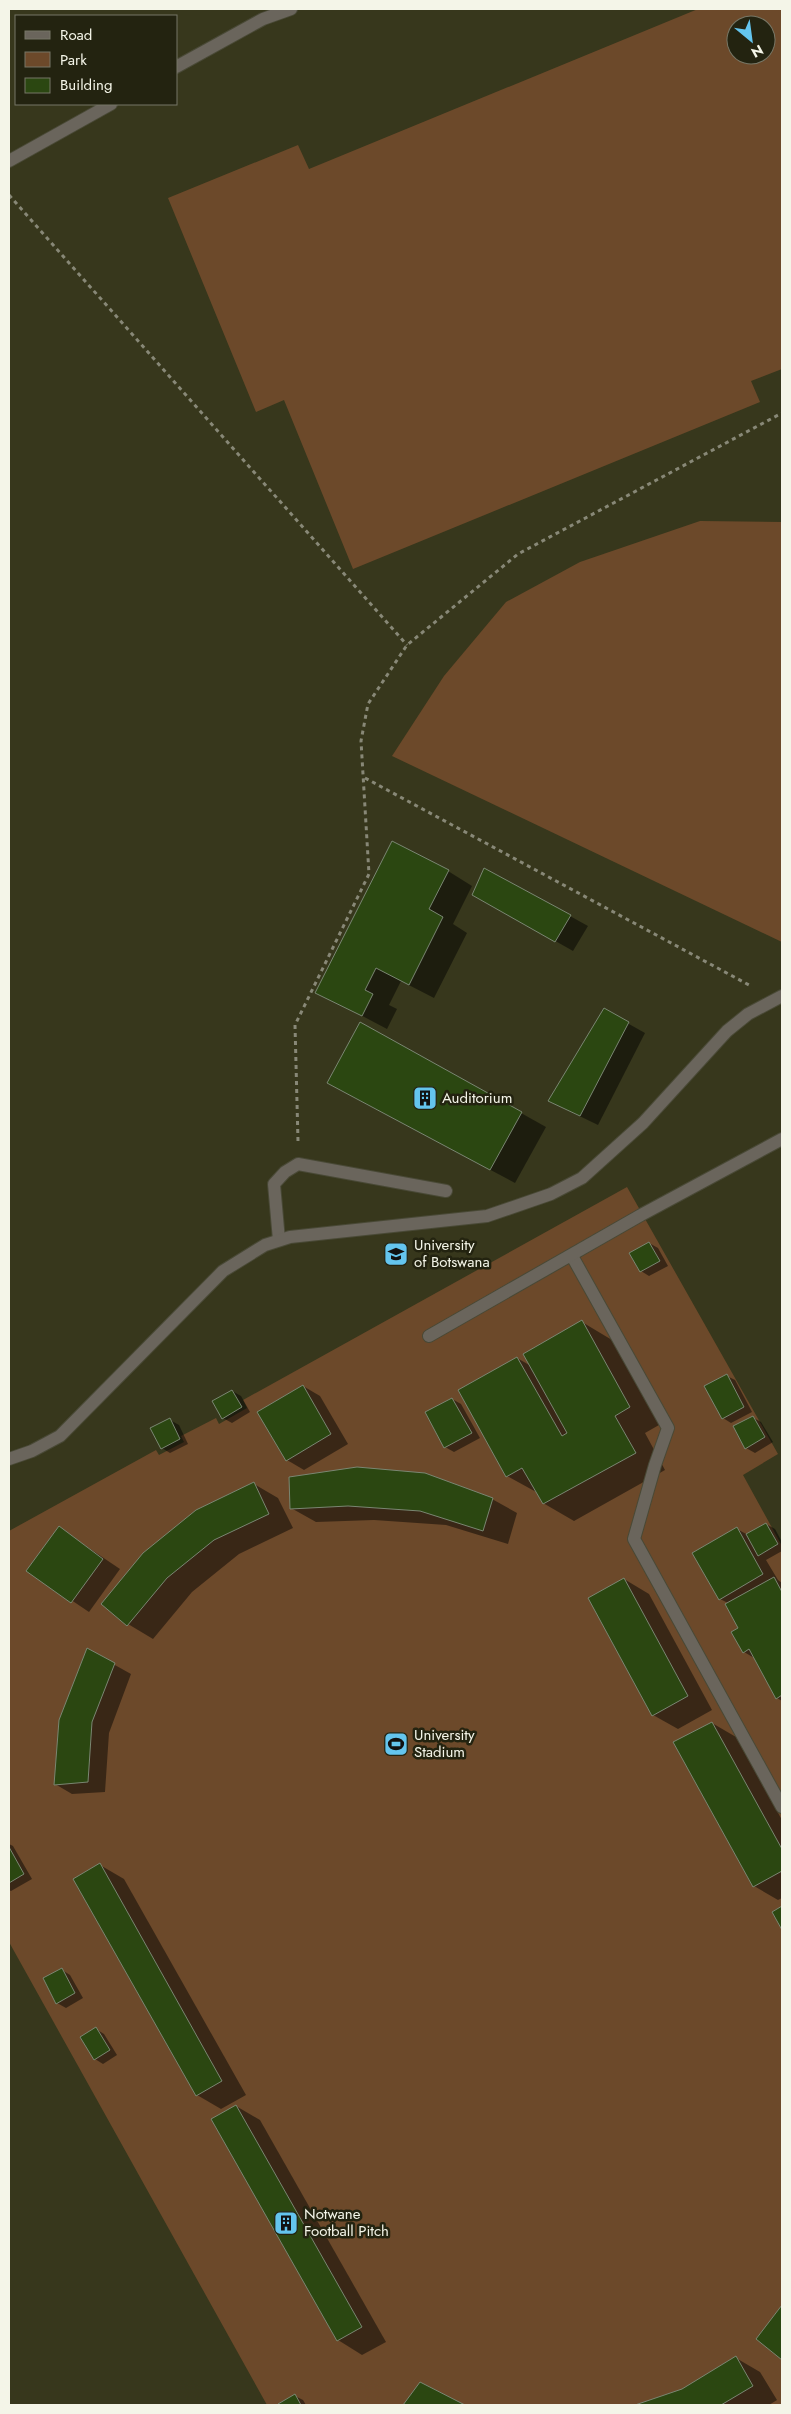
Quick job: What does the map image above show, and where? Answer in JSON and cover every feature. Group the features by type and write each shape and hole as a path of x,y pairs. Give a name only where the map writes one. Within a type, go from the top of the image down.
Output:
{"street":[{"path":"178,67 263,19 291,9"},
{"path":"9,161 109,105"},
{"path":"9,1459 32,1451 60,1436 224,1271 245,1256 278,1240 290,1237 487,1216 551,1194 582,1178 643,1123 727,1031 748,1014 778,998"},
{"path":"429,1336 641,1215 782,1139"},
{"path":"278,1240 274,1184 284,1172 298,1164 446,1191"},
{"path":"572,1256 668,1428 655,1465 634,1539 782,1807"}],"path":[{"path":"9,195 407,645"},
{"path":"298,1164 295,1025 369,874 364,778 361,760 361,741 368,704 407,645 518,554 782,413"},
{"path":"364,778 778,998"}],"shaded area":[{"name":"University of Botswana","path":"9,9 782,9 782,2405 9,2405"}],"green space":[{"path":"698,9 782,9 782,369 751,381 760,402 353,569 284,400 256,412 168,198 298,145 309,169"},
{"path":"700,521 782,522 782,942 392,756 444,676 506,602 580,562"},
{"name":"University Stadium","path":"627,1187 778,1454 743,1475 782,1546 782,2405 267,2405 9,1942 9,1531 156,1450 159,1455 184,1442 181,1436 216,1418 219,1424 247,1408 243,1400"}],"building":[{"path":"392,841 449,870 429,909 443,917 409,985 376,968 365,990 373,994 362,1016 315,993"},
{"path":"484,868 571,915 555,942 472,895"},
{"path":"604,1008 629,1022 580,1116 548,1101"},
{"name":"Auditorium","path":"360,1022 522,1112 490,1170 327,1083"},
{"path":"649,1242 660,1261 640,1272 629,1253"},
{"path":"582,1320 630,1407 615,1416 636,1453 543,1504 522,1468 506,1477 458,1390 517,1357 562,1436 567,1433 523,1354"},
{"path":"727,1374 744,1407 722,1419 704,1386"},
{"path":"303,1385 331,1434 286,1461 257,1412"},
{"path":"232,1390 242,1407 222,1419 212,1401"},
{"path":"452,1398 472,1433 444,1448 425,1412"},
{"path":"753,1416 765,1437 745,1449 733,1426"},
{"path":"170,1418 180,1439 161,1449 150,1428"},
{"path":"357,1467 425,1473 493,1498 483,1531 420,1511 348,1506 290,1509 289,1477"},
{"path":"254,1482 269,1514 214,1540 167,1578 127,1626 101,1604 143,1553 196,1510"},
{"path":"766,1523 778,1544 758,1556 746,1534"},
{"path":"59,1526 103,1559 71,1603 26,1571"},
{"path":"737,1527 763,1574 719,1600 692,1553"},
{"path":"774,1577 782,1592 782,1695 776,1699 749,1649 743,1653 731,1632 738,1628 725,1604"},
{"path":"624,1578 688,1696 652,1716 588,1598"},
{"path":"87,1648 115,1663 92,1722 88,1782 54,1785 59,1720"},
{"path":"712,1722 782,1849 782,1871 753,1887 673,1742"},
{"path":"9,1847 24,1874 9,1883"},
{"path":"100,1863 222,2081 196,2096 73,1879"},
{"path":"782,1906 782,1930 772,1912"},
{"path":"62,1968 75,1993 56,2004 43,1978"},
{"path":"96,2027 110,2050 94,2060 80,2037"},
{"name":"Notwane Football Pitch","path":"236,2105 362,2327 337,2341 211,2119"},
{"path":"782,2305 782,2360 756,2339"},
{"path":"736,2356 753,2386 721,2405 635,2405 682,2389"},
{"path":"420,2382 465,2405 403,2405"},
{"path":"295,2394 301,2405 278,2404"}],"place":[{"name":"Auditorium","path":"425,1098"},
{"name":"University of Botswana","path":"396,1254"},
{"name":"University Stadium","path":"396,1744"},
{"name":"Notwane Football Pitch","path":"286,2223"}]}
